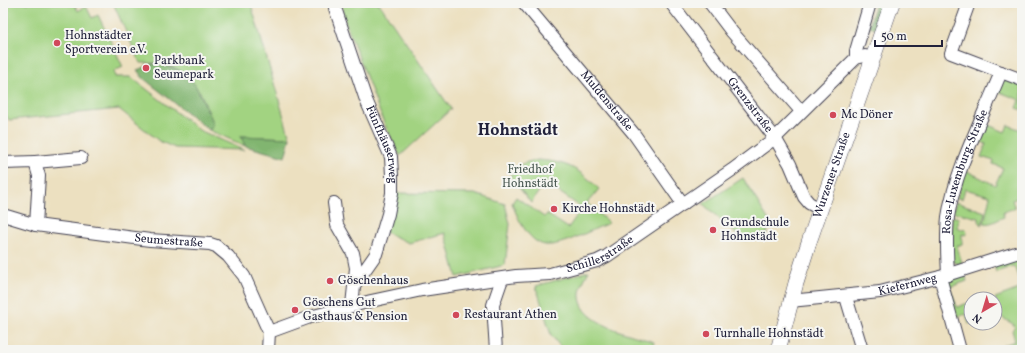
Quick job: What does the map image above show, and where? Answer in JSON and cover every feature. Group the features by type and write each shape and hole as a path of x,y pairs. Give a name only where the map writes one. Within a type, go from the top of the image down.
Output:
{"main road":[{"name":"Wurzener Straße","path":"778,350 790,302 820,209 892,3"}],"street":[{"name":"Fünfhäuserweg","path":"336,3 335,8 366,100 391,157 392,193 388,214 376,254 355,284"},
{"name":"Muldenstraße","path":"524,3 634,134 683,204"},
{"name":"Grenzstraße","path":"671,3 775,138 790,164 804,197 809,203 820,209"},
{"path":"710,3 732,32 801,111"},
{"path":"870,3 856,51 856,58 865,56 873,58"},
{"path":"969,3 951,53 1022,80"},
{"name":"Schillerstraße","path":"269,332 310,316 352,305 422,290 550,274 597,261 683,204 775,138 856,58"},
{"name":"Rosa-Luxemburg-Straße","path":"960,350 944,276 949,215 956,185 1001,72"},
{"path":"3,163 81,158"},
{"path":"36,162 39,176 36,225"},
{"name":"Fünfhäuserweg","path":"334,203 337,225 353,253 356,268 352,305"},
{"name":"Seumestraße","path":"3,215 36,225 150,240 210,244 216,246 233,261 244,276 269,332 268,350"},
{"name":"Kiefernweg","path":"790,302 846,297 880,292 944,276 1022,251"},
{"path":"496,350 493,305 502,279"},
{"path":"846,297 862,350"}],"green space":[{"name":"Hohnstädter Sportverein e.V.","path":"3,3 74,3 78,11 86,6 92,18 98,15 123,67 114,71 115,77 131,77 199,130 244,150 175,148 159,141 119,109 9,120 3,111"},
{"path":"113,3 251,4 290,138 241,136 245,146 209,130 213,127 213,122 200,92 185,73 165,63 140,63"},
{"path":"342,3 379,3 451,109 400,156 384,123 343,16"},
{"path":"876,3 886,3 876,29 869,26"},
{"path":"152,64 167,66 178,70 193,82 213,122 213,127 209,130 143,78 137,70"},
{"path":"1008,79 1022,84 1022,110 1017,108 1020,100 997,91 1001,82"},
{"path":"986,124 1005,132 1008,125 1021,130 1022,128 1022,199 1021,197 1012,200 1015,208 1003,212 1004,217 992,223 984,223 990,196 965,189 962,199 957,198 965,170 995,185 1003,168 993,164 994,161 981,157 986,144 977,140 983,126"},
{"path":"241,136 290,138 285,157 245,146"},
{"name":"Friedhof Hohnstädt","path":"538,160 557,162 572,167 592,182 599,189 587,203 609,223 577,237 552,245 545,245 533,239 520,222 514,209 512,203 516,197 544,217 547,214 568,228 582,208 545,182 531,203 510,176 512,172 521,164"},
{"path":"743,178 771,224 764,239 743,240 703,204"},
{"path":"395,193 475,194 505,204 510,224 505,265 457,277 445,233 409,243 385,232"},
{"path":"956,202 985,212 982,225 979,218 953,212"},
{"path":"952,216 959,218 957,228 967,230 966,235 962,234 962,244 957,246 962,263 958,264 951,260"},
{"path":"1018,258 1022,269 1022,288 1014,266 996,272 994,265"},
{"path":"589,271 580,290 580,297 583,307 589,315 621,332 654,342 652,350 563,350 551,335 536,286"},
{"path":"965,275 967,281 950,287 957,307 963,305 963,315 954,318 947,285 947,280"},
{"path":"1022,288 1022,350 1006,350 1004,345 1015,341 1012,330 1015,327 1013,324 1003,318 1003,295"}],"place":[{"name":"Hohnstädter Sportverein e.V.","path":"57,43"},
{"name":"Parkbank Seumepark","path":"146,68"},
{"name":"Mc Döner","path":"833,115"},
{"name":"Kirche Hohnstädt","path":"554,209"},
{"name":"Grundschule Hohnstädt","path":"713,230"},
{"name":"Göschenhaus","path":"330,281"},
{"name":"Göschens Gut Gasthaus & Pension","path":"295,310"},
{"name":"Restaurant Athen","path":"456,315"},
{"name":"Turnhalle Hohnstädt","path":"706,334"}],"district":[{"name":"Hohnstädt","path":"518,131"}]}
